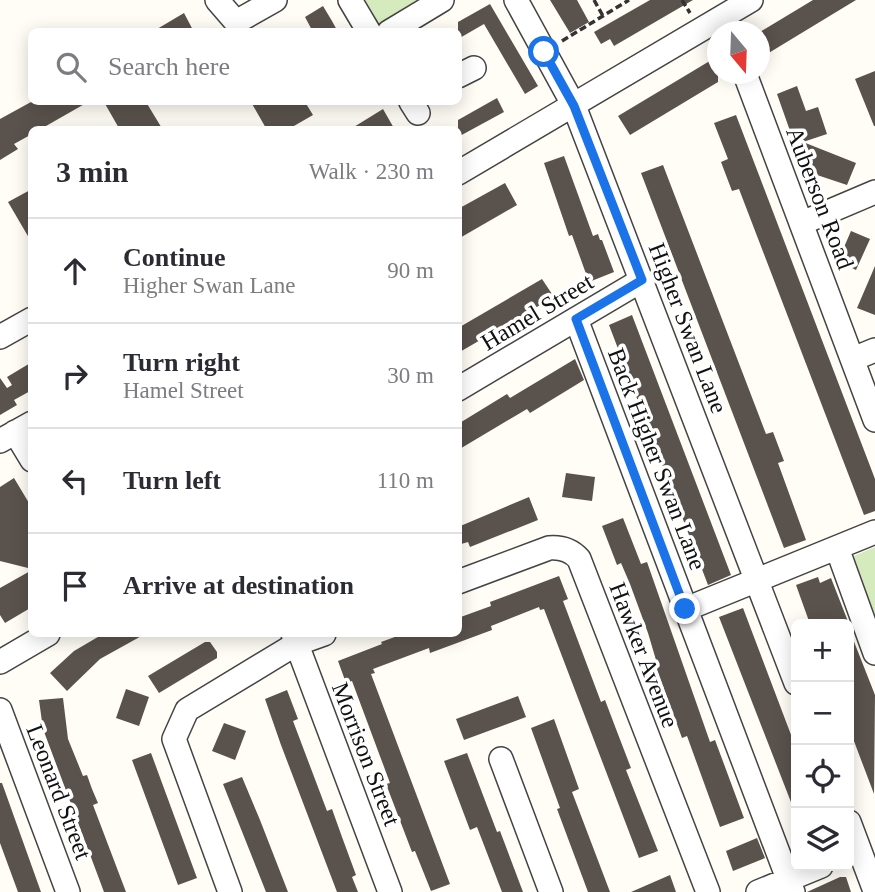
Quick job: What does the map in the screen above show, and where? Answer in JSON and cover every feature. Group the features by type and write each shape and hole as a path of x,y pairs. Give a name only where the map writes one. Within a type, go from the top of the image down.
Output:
{"street":[{"path":"217,0 236,22 275,0"},
{"path":"350,0 367,28"},
{"path":"396,28 442,0"},
{"name":"Higher Swan Lane","path":"516,0 574,106 796,682"},
{"path":"728,21 751,0"},
{"path":"462,171 707,34"},
{"name":"Auberson Road","path":"749,84 875,420"},
{"path":"802,223 875,192"},
{"name":"Hamel Street","path":"462,387 642,280"},
{"name":"Back Higher Swan Lane","path":"576,319 790,886"},
{"path":"0,337 28,321"},
{"path":"852,359 875,350"},
{"path":"16,432 28,453"},
{"path":"685,609 875,532"},
{"name":"Hawker Avenue","path":"462,581 549,548 557,547 573,552 579,559 708,892"},
{"path":"837,548 875,653"},
{"path":"0,662 43,637"},
{"path":"230,892 174,739 187,710 294,639"},
{"name":"Morrison Street","path":"294,639 390,892"},
{"name":"Leonard Street","path":"0,710 68,892"},
{"path":"501,760 551,892"},
{"path":"861,849 875,891"},
{"path":"758,892 790,886 813,871"}],"path":[{"path":"594,0 603,16"},
{"path":"544,52 629,0"}],"green space":[{"path":"350,0 439,2 378,28 367,28"},
{"path":"875,547 875,635 847,559"}],"building":[{"path":"550,0 577,0 589,22 570,33"},
{"path":"650,0 693,0 614,46 610,39 601,44 594,32"},
{"path":"813,0 856,0 770,52 770,26"},
{"path":"490,4 538,86 525,94 484,24 462,37 462,28 458,28 458,22"},
{"path":"323,6 336,28 311,28 305,17"},
{"path":"184,13 192,28 159,28"},
{"path":"707,63 707,84 715,84 630,135 618,116"},
{"path":"875,71 875,126 874,126 855,79"},
{"path":"797,86 806,111 818,107 827,134 803,142 856,163 847,185 799,169 801,162 777,94"},
{"path":"497,98 504,112 462,135 462,126 458,126 458,120"},
{"path":"28,104 83,105 46,126 28,126 28,136 14,144 18,149 0,160 0,119"},
{"path":"106,105 148,105 161,126 118,126"},
{"path":"253,105 307,105 313,115 294,126 265,126"},
{"path":"383,109 393,126 355,126"},
{"path":"736,115 875,479 875,511 864,515 739,189 732,191 721,162 728,159 714,123"},
{"path":"564,156 593,236 598,234 602,240 614,272 589,282 572,235 569,236 544,163"},
{"path":"663,165 766,434 773,432 784,461 778,463 806,540 784,548 641,173"},
{"path":"505,183 517,205 462,237 462,207"},
{"path":"28,191 28,236 8,202"},
{"path":"851,231 870,239 856,270 838,261"},
{"path":"875,266 875,315 857,308"},
{"path":"542,279 554,297 462,351 462,326"},
{"path":"632,315 731,575 708,585 609,325"},
{"path":"575,359 584,380 530,413 527,409 462,448 462,422 507,394 510,398"},
{"path":"28,364 28,392 14,400 17,405 0,415 0,378 7,388 12,385 7,377"},
{"path":"566,473 595,477 592,501 562,497"},
{"path":"14,478 28,501 28,568 0,561 0,487"},
{"path":"529,497 538,520 470,547 468,542 462,544 462,525"},
{"path":"623,518 641,564 647,562 710,742 715,740 744,818 720,827 687,736 682,738 630,584 621,563 617,565 602,526"},
{"path":"28,572 28,609 5,623 0,615 0,588"},
{"path":"559,576 568,599 563,601 601,702 605,700 631,768 626,770 658,851 639,858 544,609 540,610 539,607 491,626 492,630 430,653 429,648 373,669 375,673 371,674 450,884 431,891 415,851 412,852 386,784 390,783 352,681 346,683 338,661 395,637 462,637 462,617 491,606 490,602"},
{"path":"818,577 820,583 831,578 847,619 808,619 796,585"},
{"path":"743,608 791,735 791,802 719,617"},
{"path":"98,637 140,637 100,659 67,691 50,673 74,651"},
{"path":"205,642 210,642 217,652 217,658 159,693 148,676"},
{"path":"854,642 875,695 874,794 854,741"},
{"path":"126,689 149,697 139,726 116,718"},
{"path":"287,690 298,719 293,721 327,811 332,809 356,875 352,877 358,892 337,892 281,745 265,699"},
{"path":"518,696 526,717 464,740 456,719"},
{"path":"63,698 68,739 83,776 87,775 98,803 93,805 126,892 104,892 43,729 39,700"},
{"path":"554,719 579,789 572,792 610,892 588,892 557,809 560,808 531,728"},
{"path":"224,723 246,731 235,760 212,751"},
{"path":"151,753 197,878 178,885 132,760"},
{"path":"467,753 523,892 502,892 477,827 470,830 444,761"},
{"path":"242,777 288,892 266,892 223,784"},
{"path":"0,783 41,892 18,892 0,843"},
{"path":"757,838 765,858 733,871 726,851"},
{"path":"670,875 676,892 631,892"},
{"path":"840,877 846,877 851,892 807,892"}],"route":[{"path":"544,52 574,106 642,280 576,319 685,609"}]}
